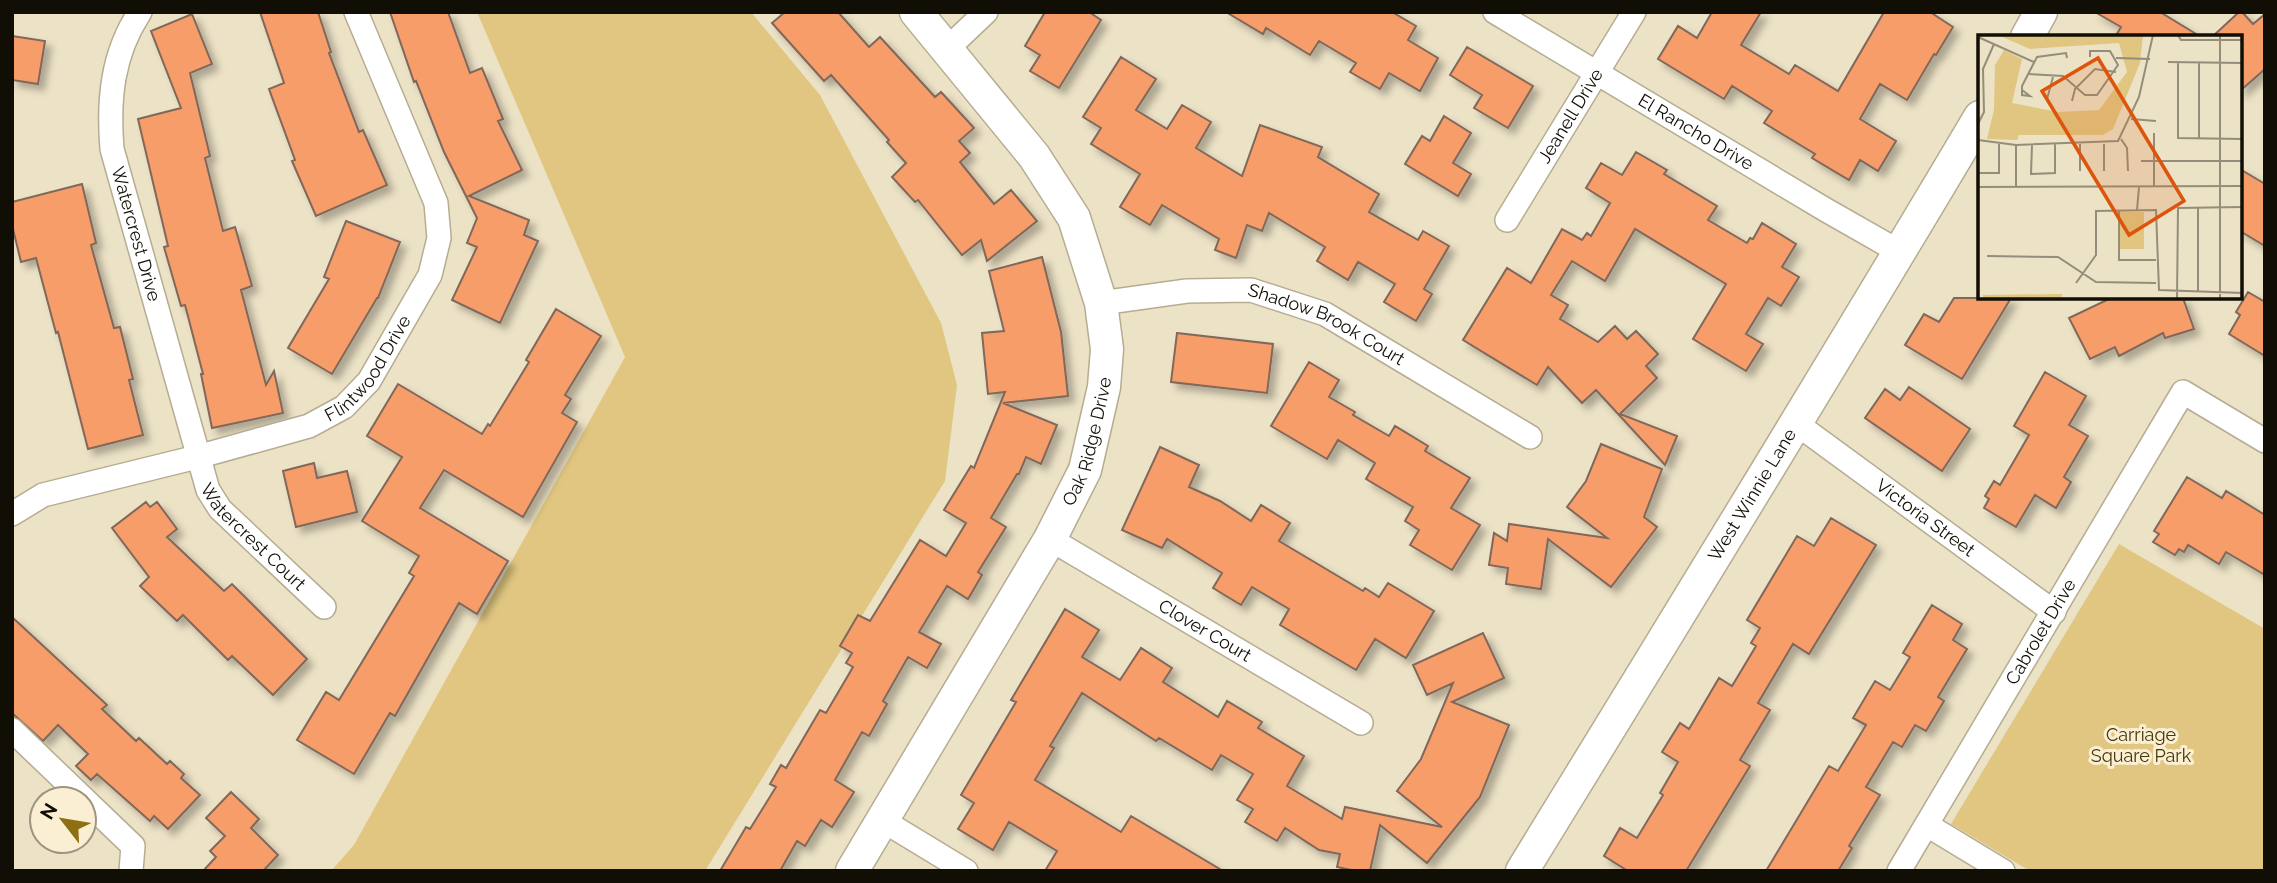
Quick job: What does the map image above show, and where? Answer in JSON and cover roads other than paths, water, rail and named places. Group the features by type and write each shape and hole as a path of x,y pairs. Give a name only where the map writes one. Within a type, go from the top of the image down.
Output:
{"street":[{"name":"Watercrest Drive","path":"140,12 121,50 113,79 109,112 112,149 198,457"},
{"name":"Flintwood Drive","path":"12,514 43,495 198,457 309,426 344,407 369,381 430,275 439,238 436,202 356,12"},
{"name":"Oak Ridge Drive","path":"852,871 1050,539 1085,470 1104,387 1107,349 1101,303 1074,218 1034,156 916,12"},
{"path":"947,49 986,12"},
{"name":"El Rancho Drive","path":"1495,12 1898,251"},
{"name":"Jeanell Drive","path":"1507,220 1634,12"},
{"path":"2028,35 2042,12"},
{"name":"West Winnie Lane","path":"1522,871 1797,424 1978,119"},
{"name":"Shadow Brook Court","path":"1101,303 1187,291 1251,290 1325,314 1530,437"},
{"name":"Cabrolet Drive","path":"1899,871 2183,392 2265,441"},
{"name":"Victoria Street","path":"1797,424 2054,612"},
{"name":"Watercrest Court","path":"198,457 208,490 219,509 324,607"},
{"name":"Clover Court","path":"1050,539 1361,723"},
{"path":"12,730 133,846 131,871"},
{"path":"882,820 966,871"},
{"path":"1927,825 2003,871"}],"park label":[{"name":"Carriage Square Park","path":"2141,745"}]}
